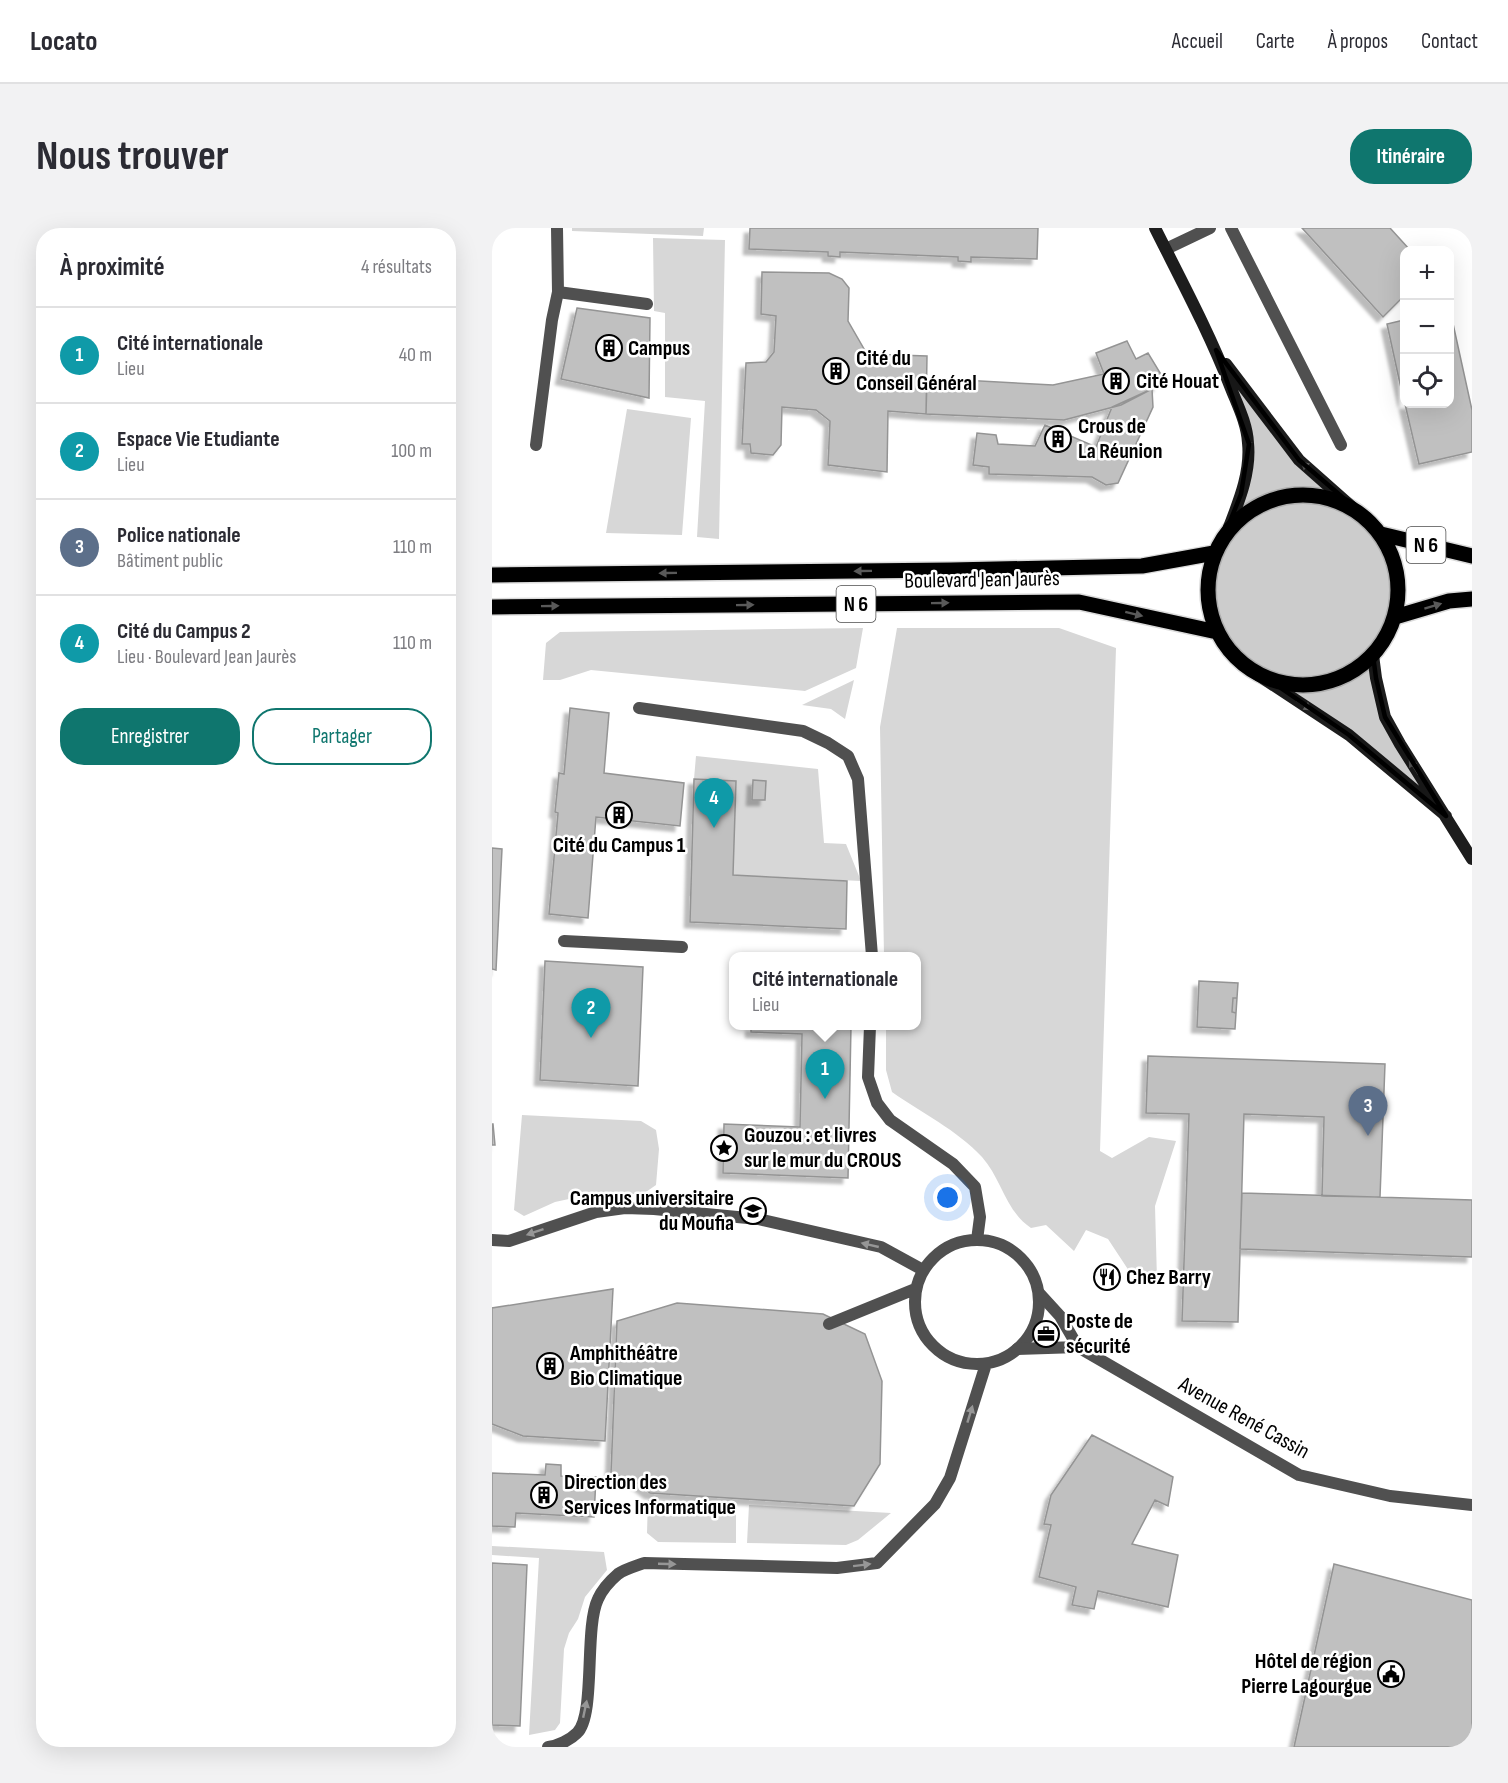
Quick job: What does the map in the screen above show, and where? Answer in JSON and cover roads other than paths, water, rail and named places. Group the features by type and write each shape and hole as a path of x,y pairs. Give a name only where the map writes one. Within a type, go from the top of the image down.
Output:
{"main road":[{"name":"N 6","path":"1303,494 1328,497 1352,507 1368,519 1381,534 1394,560 1399,589 1395,617 1386,637 1373,655 1348,674 1318,684 1285,684 1255,673 1233,655 1216,632 1208,606 1207,579 1214,553 1229,527 1242,515 1277,497 1303,494"},
{"name":"N 6","path":"1381,534 1472,556"},
{"name":"Boulevard Jean Jaurès","path":"492,575 1142,566 1214,553"},
{"path":"1395,617 1449,601 1472,599"},
{"name":"Boulevard Jean Jaurès","path":"492,607 1079,602 1216,632"}],"street":[{"path":"536,445 558,292 556,228"},
{"path":"1155,228 1216,350 1246,426 1249,444 1248,466 1229,527"},
{"path":"1166,249 1210,228"},
{"path":"1231,228 1341,445"},
{"path":"558,292 647,304"},
{"path":"1216,350 1299,460 1352,507"},
{"path":"1373,655 1385,717 1472,859"},
{"path":"1255,673 1348,735 1446,816"},
{"path":"639,708 803,730 849,756 858,779 872,952"},
{"path":"564,941 682,947"},
{"path":"870,1030 868,1077 877,1103 890,1120 952,1164 975,1187 980,1216 977,1240"},
{"path":"492,1240 509,1241 596,1212 624,1208 654,1209 758,1219 803,1229 881,1247 923,1270"},
{"path":"977,1240 995,1242 1011,1250 1024,1261 1034,1276 1038,1293 1038,1314 1030,1333 1017,1349 1003,1359 986,1364 966,1363 947,1357 931,1345 920,1328 914,1309 915,1289 923,1270 937,1254 956,1243 977,1240"},
{"path":"829,1324 915,1289"},
{"path":"1017,1349 1078,1347 1059,1316 1038,1293"},
{"name":"Avenue René Cassin","path":"1078,1347 1299,1475 1390,1496 1472,1506"},
{"path":"548,1747 556,1746 578,1732 587,1708 594,1614 598,1599 620,1572 644,1563 837,1568 877,1563 935,1504 950,1479 986,1364"}],"place":[{"name":"Campus","path":"609,348"},
{"name":"Cité du Conseil Général","path":"836,371"},
{"name":"Cité Houat","path":"1116,381"},
{"name":"Crous de La Réunion","path":"1058,439"},
{"name":"Cité du Campus 1","path":"619,815"},
{"name":"Cité du Campus 2","path":"714,828"},
{"name":"Espace Vie Etudiante","path":"591,1038"},
{"name":"Cité internationale","path":"825,1099"},
{"name":"Police nationale","path":"1368,1136"},
{"name":"Gouzou : et livres sur le mur du CROUS","path":"724,1148"},
{"name":"Campus universitaire du Moufia","path":"753,1211"},
{"name":"Chez Barry","path":"1107,1277"},
{"name":"Poste de sécurité","path":"1046,1334"},
{"name":"Amphithéâtre Bio Climatique","path":"550,1366"},
{"name":"Direction des Services Informatique","path":"544,1495"},
{"name":"Hôtel de région Pierre Lagourgue","path":"1391,1674"}]}
